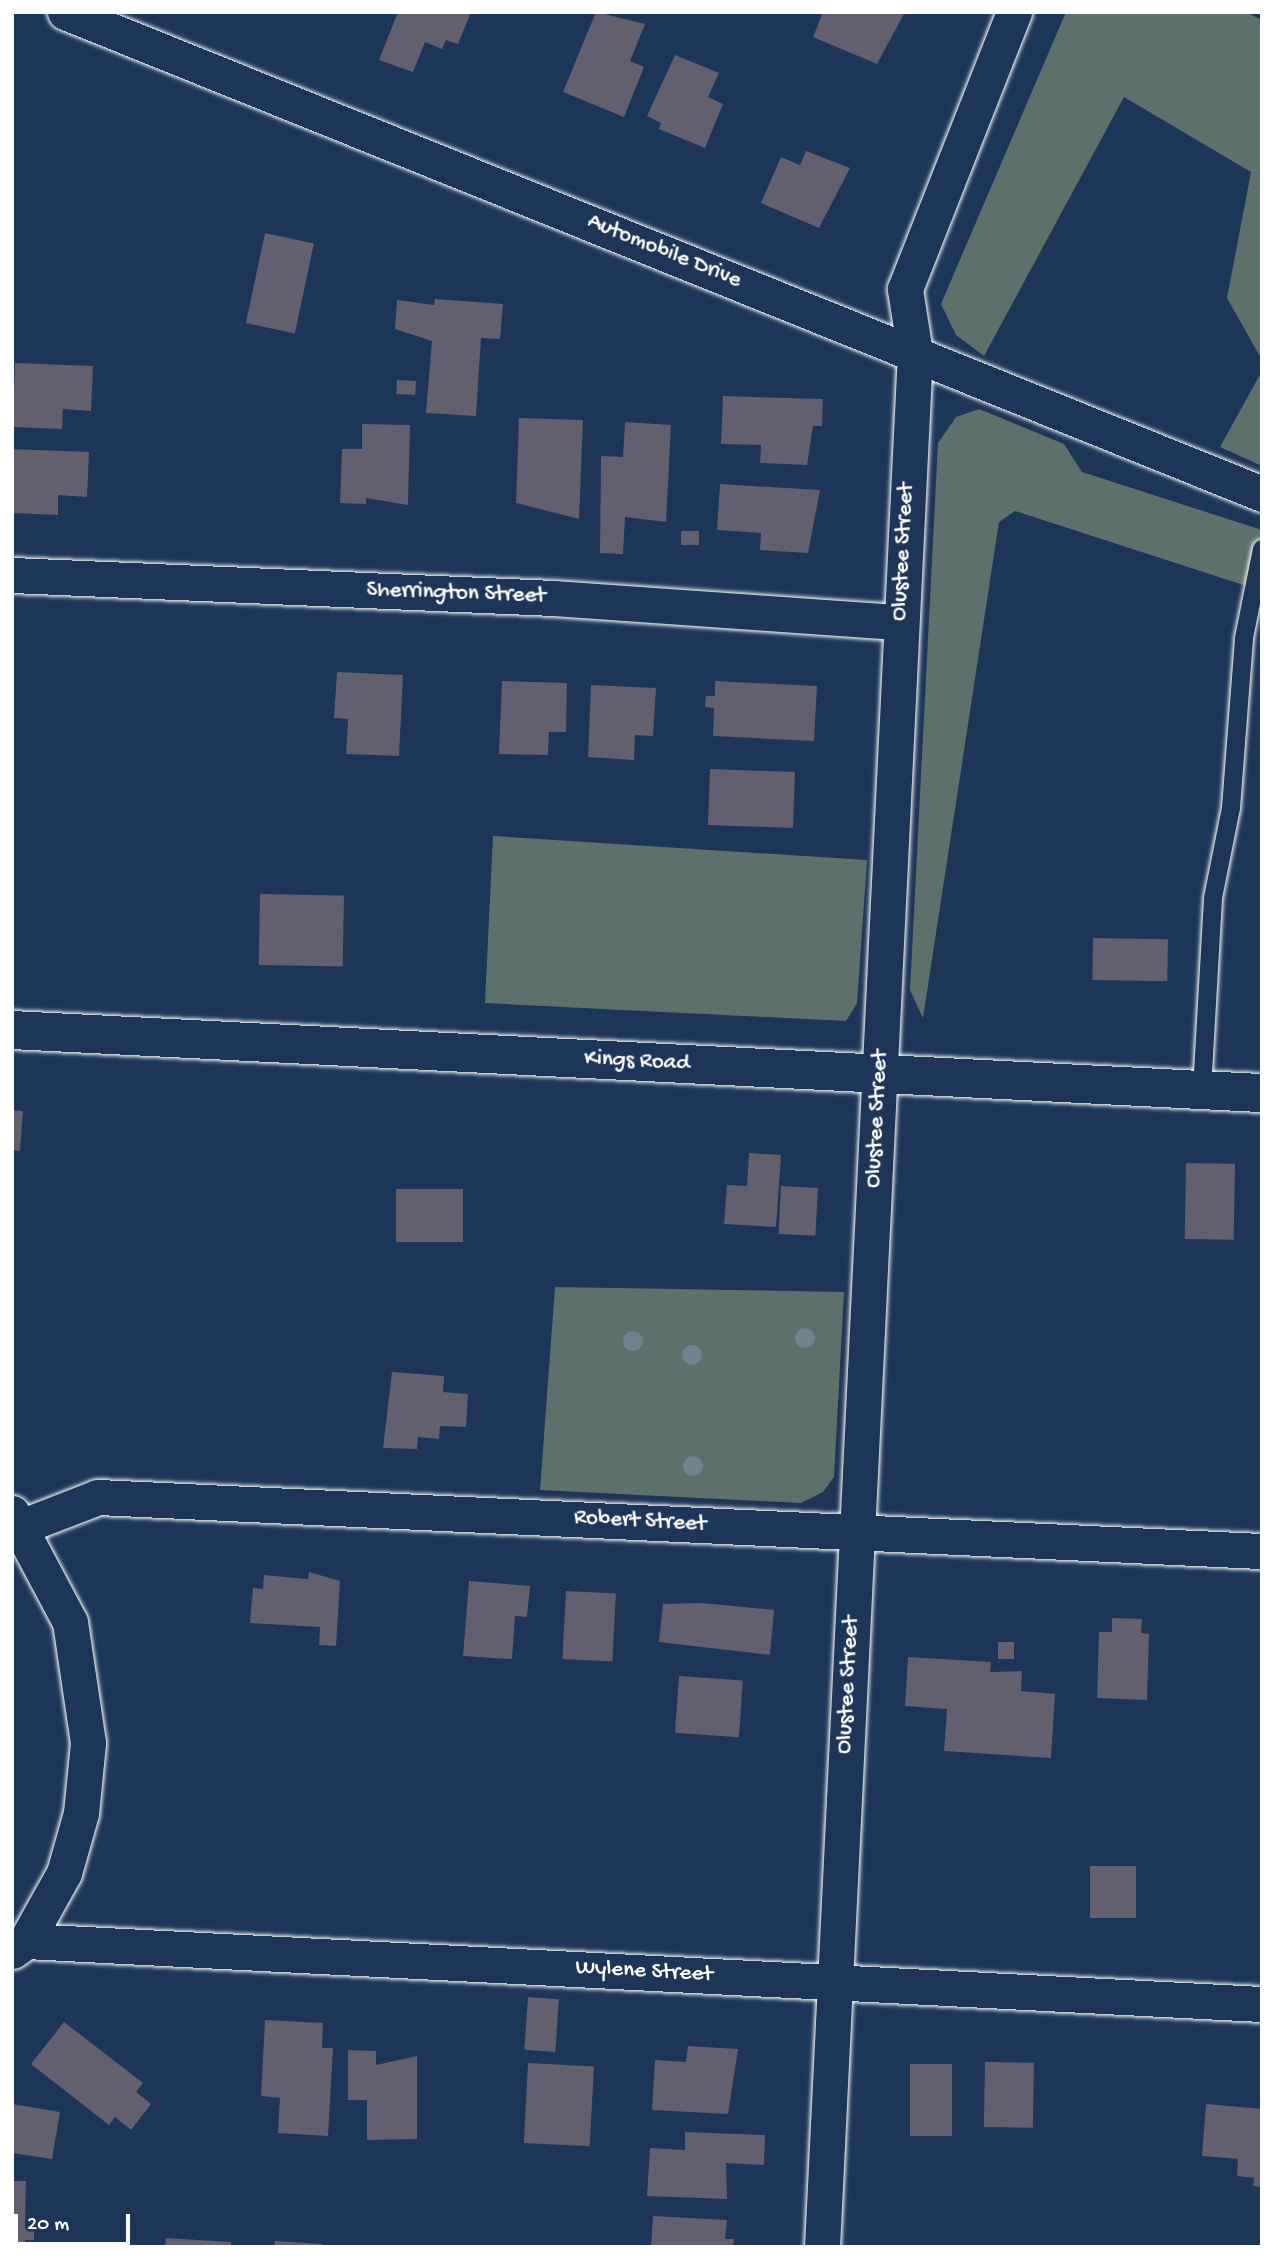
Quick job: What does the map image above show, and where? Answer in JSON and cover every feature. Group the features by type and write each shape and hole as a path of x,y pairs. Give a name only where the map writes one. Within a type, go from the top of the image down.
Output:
{"main road":[{"name":"Kings Road","path":"12,1030 1262,1093"}],"street":[{"name":"Automobile Drive","path":"65,12 1262,494"},
{"name":"Olustee Street","path":"822,2247 915,353 905,289 1014,12"},
{"name":"Sherrington Street","path":"12,575 552,598 900,622"},
{"name":"Robert Street","path":"18,1519 98,1497 1262,1551"},
{"path":"18,1519 70,1622 88,1744 81,1813 64,1873 19,1946"},
{"name":"Wylene Street","path":"19,1946 1262,2004"}],"lane":[{"path":"1202,1090 1213,898 1231,808 1244,638 1262,549"}],"green space":[{"path":"1066,12 1246,12 1262,20 1262,360 1227,298 1251,172 1124,97 984,356 956,335 941,304"},
{"path":"1262,371 1262,466 1220,447"},
{"path":"979,409 1064,444 1082,472 1262,530 1262,591 1015,511 999,522 923,1018 910,990 938,443 956,417"},
{"path":"493,836 867,860 857,1003 846,1021 485,1003"},
{"path":"555,1287 844,1292 834,1477 823,1492 801,1503 540,1490"}],"building":[{"path":"398,12 471,12 458,44 446,40 442,49 425,42 413,72 379,60"},
{"path":"596,12 645,24 630,61 644,67 624,117 563,92"},
{"path":"823,12 905,12 877,64 813,37"},
{"path":"675,55 719,73 708,97 723,104 705,148 659,129 661,123 647,116"},
{"path":"806,151 850,168 819,228 761,203 781,157 800,165"},
{"path":"265,233 314,243 295,333 246,323"},
{"path":"435,299 503,304 500,339 481,338 476,416 426,413 432,341 395,329 397,300 434,305"},
{"path":"15,363 93,366 91,411 63,409 62,429 13,427"},
{"path":"397,380 416,381 415,395 396,394"},
{"path":"723,396 823,399 822,426 813,426 807,465 760,463 761,445 721,444"},
{"path":"519,418 583,420 579,519 516,503"},
{"path":"625,422 671,425 666,522 625,517 623,554 600,553 601,456 623,457"},
{"path":"362,424 410,425 408,505 366,498 366,504 340,503 342,449 362,449"},
{"path":"12,449 89,452 87,497 58,495 58,515 12,513"},
{"path":"720,484 820,490 808,553 760,550 761,533 717,530"},
{"path":"681,531 699,531 699,545 681,545"},
{"path":"337,672 403,675 399,756 346,754 348,719 334,718"},
{"path":"502,681 567,683 566,732 549,732 548,755 499,754"},
{"path":"715,681 817,686 814,741 713,736 714,708 705,707 706,696 715,696"},
{"path":"591,685 656,688 653,736 635,735 634,760 588,757"},
{"path":"710,769 795,772 793,828 708,825"},
{"path":"260,894 344,895 343,966 259,965"},
{"path":"1093,938 1168,939 1167,981 1092,980"},
{"path":"12,1110 23,1111 20,1151 12,1150"},
{"path":"749,1153 781,1155 776,1227 724,1224 727,1185 747,1186"},
{"path":"1186,1163 1235,1164 1234,1240 1185,1239"},
{"path":"781,1186 818,1188 815,1236 778,1234"},
{"path":"396,1189 463,1189 463,1242 396,1242"},
{"path":"392,1372 444,1376 443,1392 468,1394 466,1427 440,1426 439,1439 418,1437 417,1449 383,1448"},
{"path":"309,1572 340,1581 336,1646 319,1645 320,1627 250,1623 253,1588 263,1589 264,1575 308,1579"},
{"path":"469,1581 530,1586 527,1617 515,1616 512,1659 463,1656"},
{"path":"566,1591 616,1594 612,1662 562,1659"},
{"path":"702,1603 774,1610 770,1655 659,1642 663,1604"},
{"path":"1112,1618 1142,1619 1141,1633 1149,1634 1147,1700 1097,1698 1099,1632 1112,1632"},
{"path":"998,1642 1014,1642 1014,1659 998,1659"},
{"path":"908,1657 991,1662 990,1672 1022,1671 1021,1691 1055,1694 1051,1758 944,1751 947,1709 905,1706"},
{"path":"679,1676 743,1680 739,1737 675,1733"},
{"path":"1090,1866 1136,1866 1136,1918 1090,1918"},
{"path":"528,1997 559,1999 555,2052 524,2050"},
{"path":"265,2020 323,2023 322,2048 333,2048 328,2136 278,2133 280,2098 261,2096"},
{"path":"64,2022 143,2083 136,2092 151,2104 131,2130 115,2117 109,2125 31,2064"},
{"path":"688,2046 738,2049 728,2114 652,2110 655,2060 686,2062"},
{"path":"348,2050 376,2051 376,2065 417,2056 417,2139 367,2140 367,2100 348,2100"},
{"path":"985,2062 1034,2063 1033,2128 984,2127"},
{"path":"528,2063 594,2066 590,2146 524,2143"},
{"path":"910,2064 952,2064 952,2136 910,2136"},
{"path":"12,2104 60,2112 52,2159 12,2153"},
{"path":"1206,2104 1262,2109 1262,2187 1253,2186 1254,2178 1237,2176 1238,2159 1202,2156"},
{"path":"685,2132 765,2135 764,2165 726,2163 727,2199 647,2196 650,2148 685,2150"},
{"path":"12,2181 26,2181 25,2228 34,2228 34,2240 25,2240 25,2247 12,2247"},
{"path":"653,2216 727,2220 725,2239 734,2239 733,2247 651,2247"},
{"path":"166,2238 231,2242 231,2247 165,2247"},
{"path":"275,2241 322,2244 322,2247 274,2247"}]}
